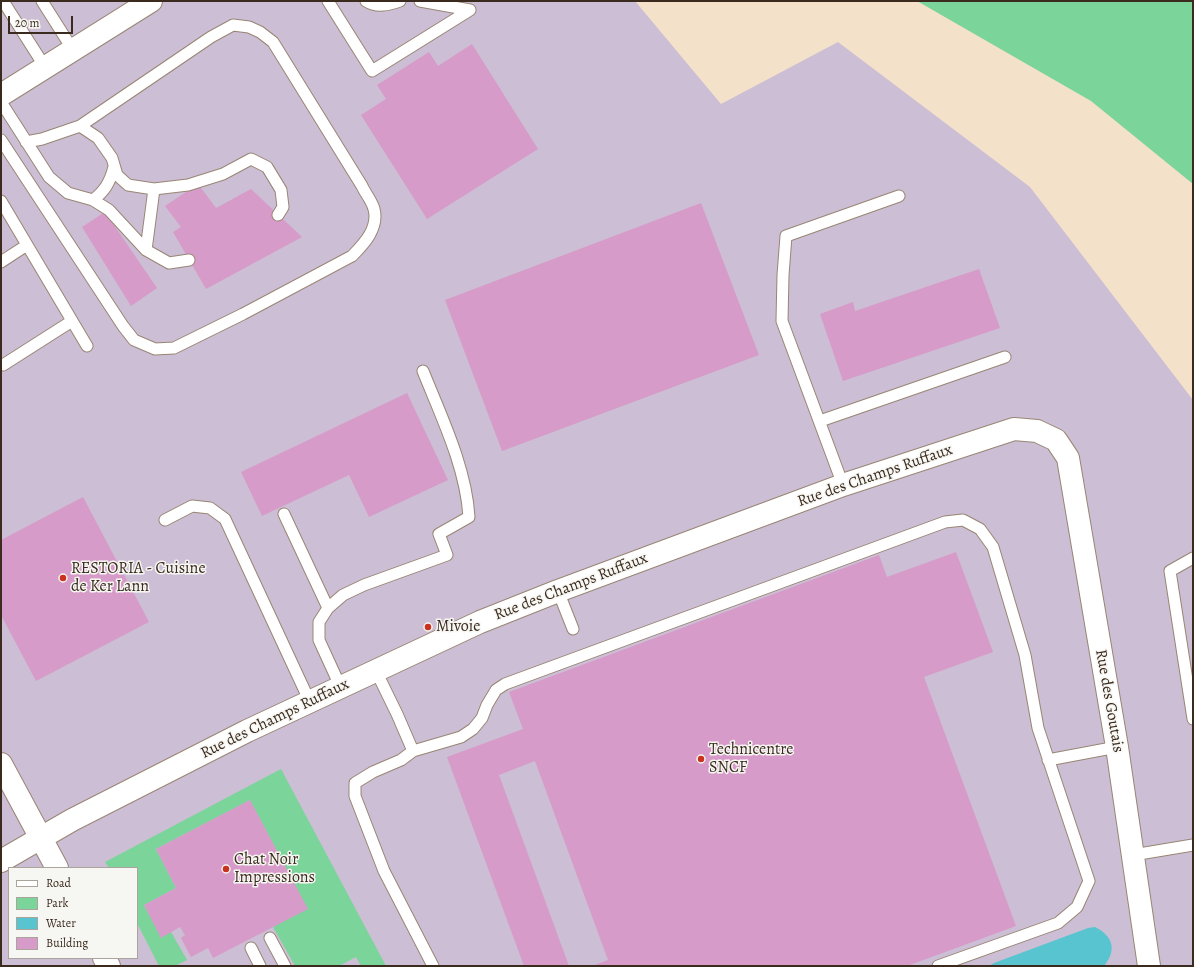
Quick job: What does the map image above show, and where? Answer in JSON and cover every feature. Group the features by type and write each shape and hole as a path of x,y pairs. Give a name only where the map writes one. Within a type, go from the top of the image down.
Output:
{"street":[{"path":"1,95 152,1"},
{"name":"Rue des Champs Ruffaux","path":"1,861 72,820 198,756 480,622 558,591 843,485 1014,429 1037,431 1056,440"},
{"name":"Rue des Goutais","path":"1056,440 1068,458 1117,747 1149,966"},
{"path":"1,764 56,867"}],"lane":[{"path":"42,1 73,50"},
{"path":"328,1 372,71 470,10 420,1"},
{"path":"366,1 372,5 385,6 400,1"},
{"path":"2,2 45,67"},
{"path":"1,140 123,326 134,340 155,349 174,348 243,314 352,256 366,242 374,224 374,209 362,186 274,42 260,32 248,27 233,25 211,37 80,126 42,139 26,142"},
{"path":"1,102 49,178 68,193 93,200 109,210 146,250 169,263 189,260"},
{"path":"80,126 98,138 112,158 117,175 128,185 154,189 188,185 223,174 251,159 267,167 281,190 283,207 278,214"},
{"path":"93,200 101,194 107,186 112,176 114,167"},
{"path":"146,250 154,189"},
{"path":"843,485 782,321 786,236 899,196"},
{"path":"1,201 87,346"},
{"path":"1,262 27,245"},
{"path":"3,365 72,322"},
{"path":"820,421 1005,356"},
{"path":"340,688 319,640 319,622 328,608 343,595 364,585 447,555 439,534 469,517 461,470 423,370"},
{"path":"164,520 192,506 210,508 225,519 310,702"},
{"path":"284,514 328,608"},
{"path":"433,966 384,871 355,796 355,783 373,772 401,760 413,751 461,737 473,729 482,718 487,705 496,690 505,684 945,522 963,520 980,529 993,547 1025,655 1038,728 1089,881 1077,907 1058,923 938,966"},
{"path":"1193,558 1170,570 1193,719"},
{"path":"558,591 573,629"},
{"path":"376,671 413,751"},
{"path":"1048,760 1117,747"},
{"path":"1132,854 1193,845"},
{"path":"270,938 285,966"},
{"path":"251,948 260,966"}],"shaded area":[{"path":"1,1 635,1 721,104 838,42 1030,187 1193,400 1193,966 1,966"}],"green space":[{"path":"917,1 1193,1 1193,184 1091,101"},
{"path":"281,769 386,966 361,966 356,957 339,966 295,966 273,927 307,908 250,800 156,849 176,888 144,905 161,937 171,932 187,960 175,966 159,966 138,925 138,867 108,867 105,862"}],"water":[{"path":"1095,927 1106,935 1111,944 1111,954 1104,966 989,966 1088,928"}],"building":[{"path":"472,44 538,149 427,219 361,115 386,99 377,85 429,52 438,66"},
{"path":"198,184 216,208 251,189 302,237 206,289 173,232 181,227 165,206"},
{"path":"701,203 759,355 502,451 445,300"},
{"path":"105,212 157,288 131,306 82,227"},
{"path":"979,269 1000,328 843,381 820,314 853,302 855,311"},
{"path":"407,393 448,480 369,517 349,475 262,516 241,472"},
{"name":"RESTORIA - Cuisine de Ker Lann","path":"83,497 149,622 36,681 1,615 1,540"},
{"name":"Technicentre SNCF","path":"956,552 993,652 924,677 1016,926 907,966 592,966 608,960 535,761 499,775 569,966 524,966 447,757 523,729 509,692 879,555 887,577"},
{"name":"Chat Noir Impressions","path":"250,800 308,909 213,958 208,948 191,957 181,938 185,935 180,927 161,938 144,905 176,888 156,849"}],"place":[{"name":"RESTORIA - Cuisine de Ker Lann","path":"63,578"},
{"name":"Mivoie","path":"428,627"},
{"name":"Technicentre SNCF","path":"701,759"},
{"name":"Chat Noir Impressions","path":"226,869"}]}
